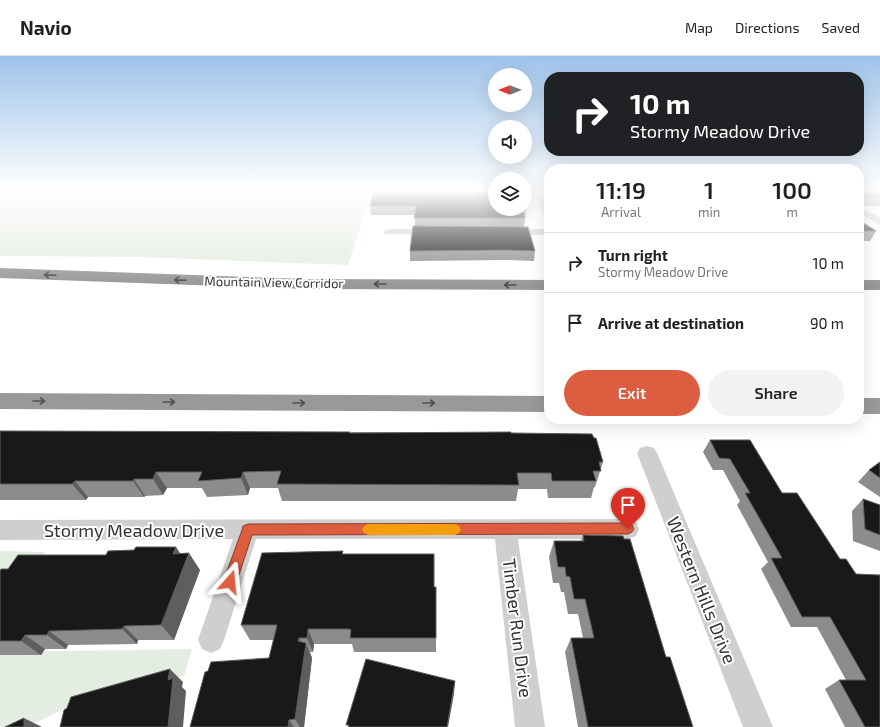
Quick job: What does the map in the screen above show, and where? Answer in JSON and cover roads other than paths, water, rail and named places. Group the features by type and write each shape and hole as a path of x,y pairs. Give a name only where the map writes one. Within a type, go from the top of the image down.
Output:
{"highway":[{"name":"Mountain View Corridor","path":"0,273 306,284 544,285"},
{"path":"864,285 880,285"},
{"path":"0,401 544,404"},
{"path":"864,406 880,406"}],"street":[{"path":"389,232 444,232"},
{"path":"499,232 544,232"},
{"name":"Western Hills Drive","path":"647,453 758,727"},
{"name":"Stormy Meadow Drive","path":"0,530 628,529"},
{"path":"211,640 248,530"},
{"name":"Timber Run Drive","path":"505,530 530,727"}]}
